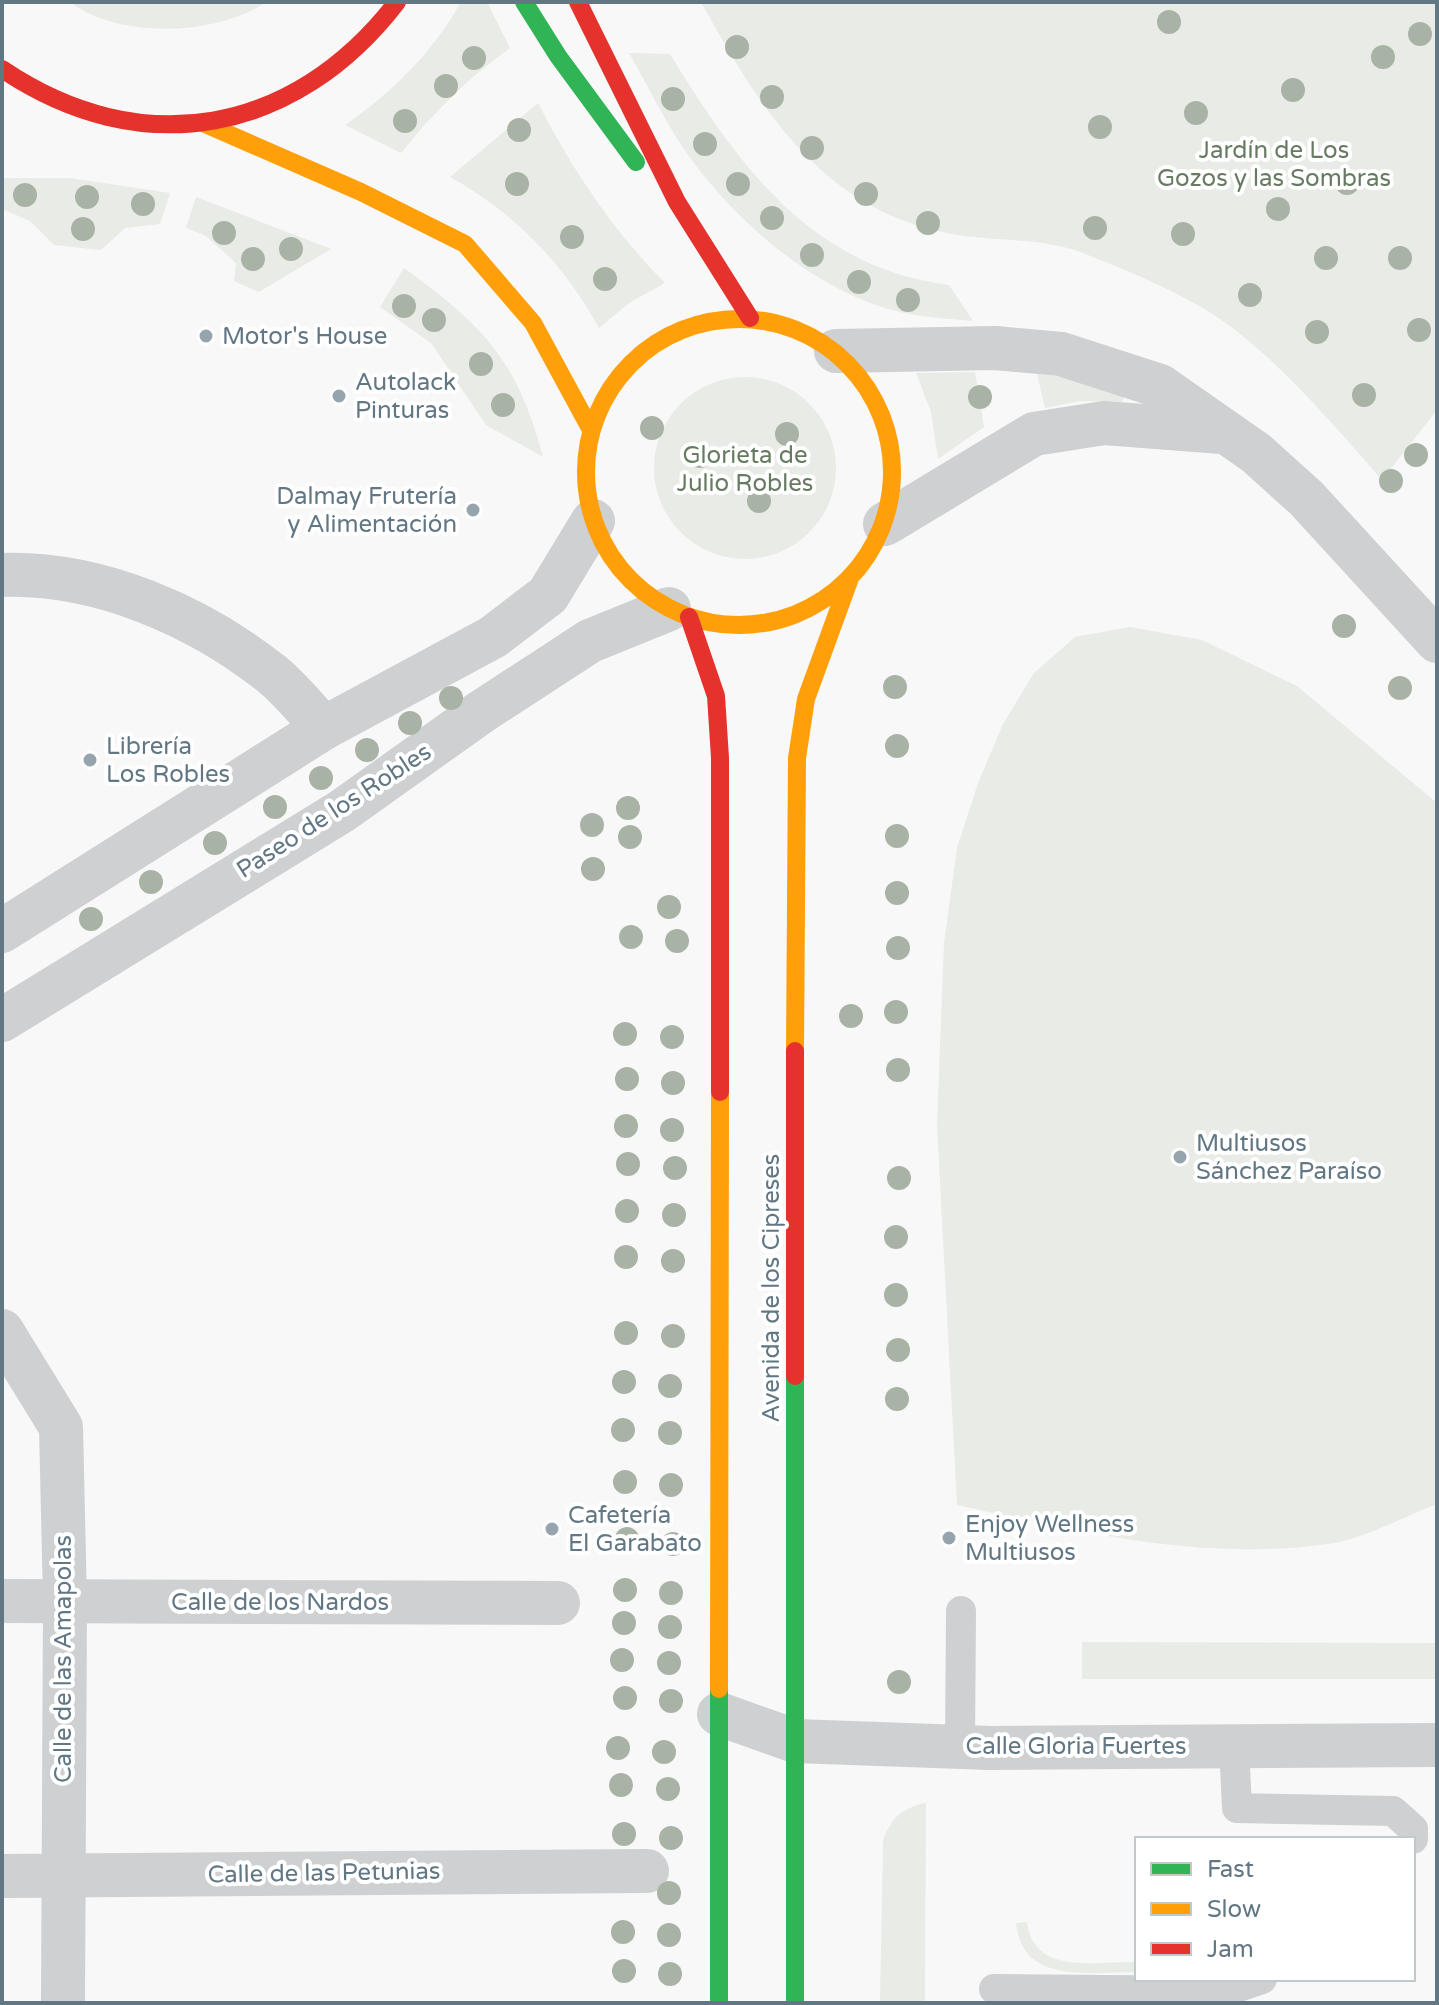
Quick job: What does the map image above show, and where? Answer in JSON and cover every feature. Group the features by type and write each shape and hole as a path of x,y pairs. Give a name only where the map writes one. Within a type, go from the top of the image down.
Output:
{"main road":[{"path":"2,69 48,98 97,117 150,125 203,123 262,109 316,83 363,44 397,2"},
{"path":"524,2 625,151 677,202"},
{"path":"578,2 677,202 750,318"},
{"path":"17,102 48,98"},
{"path":"203,123 361,192 465,244 533,323 591,430"},
{"path":"750,318 796,327 836,351 876,400 894,462 885,524 870,554 849,581 815,606 774,622 732,625 679,613 623,572 593,521 585,476 591,430 613,382 650,345 698,323 750,318"},
{"name":"Avenida de los Cipreses","path":"795,2003 797,758 806,699 849,581"},
{"path":"679,613 716,696 719,727 719,2003"}],"street":[{"path":"836,351 995,348 1061,354 1160,386 1256,453 1306,498 1437,641"},
{"path":"885,524 1034,434 1104,423 1222,432"},
{"path":"2,931 324,728 493,637 519,619 548,595 593,521"},
{"path":"2,575 33,574 102,586 161,608 214,636 274,676 324,728"},
{"name":"Paseo de los Robles","path":"2,1020 342,811 481,712 590,641 679,613"},
{"name":"Calle de las Amapolas","path":"2,1331 61,1427 65,1601 63,2003"},
{"name":"Calle de los Nardos","path":"2,1601 558,1603"},
{"name":"Calle Gloria Fuertes","path":"719,1714 795,1741 960,1747 1437,1745"},
{"name":"Calle de las Petunias","path":"2,1876 647,1871"}],"lane":[{"path":"960,1747 961,1611"},
{"path":"1234,1745 1237,1808 1393,1811 1413,1829 1413,1837"},
{"path":"994,1989 1227,1991 1256,1981"}],"green space":[{"path":"70,2 266,2 221,22 168,29 114,22 90,14"},
{"path":"461,2 487,2 510,48 452,96 401,153 345,125 410,70 438,38"},
{"name":"Jardín de Los Gozos y las Sombras","path":"701,2 1437,2 1437,410 1382,480 1274,364 1234,329 1181,296 1067,248 952,234 906,222 866,203 831,179 800,150 772,116 723,42"},
{"path":"629,53 670,54 723,134 752,171 783,204 818,233 856,257 900,274 949,285 973,321 916,315 855,297 776,248 730,205 691,159"},
{"path":"538,103 594,198 665,283 629,303 599,328 570,282 535,242 495,206 450,177"},
{"path":"4,178 70,178 170,193 160,224 125,228 101,250 54,245 30,221 2,209"},
{"path":"196,197 331,249 259,292 234,281 236,263 206,236 186,228"},
{"path":"404,268 456,308 494,348 522,395 543,457 486,425 431,343 380,307"},
{"path":"975,372 984,427 938,459 931,412 916,373"},
{"path":"1037,374 1083,379 1124,391 1123,402 1080,401 1045,408"},
{"name":"Glorieta de Julio Robles","path":"745,377 763,378 780,384 810,403 829,433 835,450 835,486 829,503 810,533 780,552 763,558 745,559 727,558 710,552 680,533 661,503 655,486 654,468 655,450 661,433 680,403 710,384 727,378"},
{"name":"Multiusos Sánchez Paraíso","path":"1130,627 1202,640 1297,686 1437,803 1437,1504 1373,1531 1334,1543 1286,1548 1191,1547 1097,1534 957,1505 937,1125 944,943 957,848 978,783 1003,724 1034,673 1075,637"},
{"path":"1082,1642 1437,1643 1437,1679 1082,1679"},
{"path":"926,1803 925,2003 880,2003 883,1840 899,1815"},
{"path":"1027,1922 1032,1939 1041,1951 1054,1958 1085,1963 1135,1962 1135,1972 1080,1973 1045,1966 1031,1957 1021,1943 1016,1923"}],"traffic: fast":[{"path":"524,2 558,56 636,162"},
{"path":"795,1376 795,2003"},
{"path":"719,1689 719,2003"}],"traffic: slow":[{"path":"203,123 361,192 465,244 533,323 591,430"},
{"path":"739,319 769,322 798,331 824,345 847,364 866,387 880,413 889,442 892,472 889,502 880,531 866,557 847,580 824,599 798,613 769,622 739,625 709,622 680,613 654,599 631,580 612,557 598,531 589,502 586,472 589,442 598,413 612,387 631,364 654,345 680,331 709,322 739,319"},
{"path":"795,1051 797,758 806,699 849,581"},
{"path":"719,1689 720,1092"}],"traffic: jam":[{"path":"2,69 55,99 108,117 161,124 213,121 264,106 312,82 356,47 397,2"},
{"path":"578,2 677,202 750,318"},
{"path":"689,617 716,696 720,758 720,1092"},
{"path":"795,1051 795,1376"}],"place":[{"name":"Motor's House","path":"206,336"},
{"name":"Autolack Pinturas","path":"339,396"},
{"name":"Dalmay Frutería y Alimentación","path":"473,510"},
{"name":"Librería Los Robles","path":"90,760"},
{"name":"Multiusos Sánchez Paraíso","path":"1180,1157"},
{"name":"Cafetería El Garabato","path":"552,1529"},
{"name":"Enjoy Wellness Multiusos","path":"949,1538"}]}
